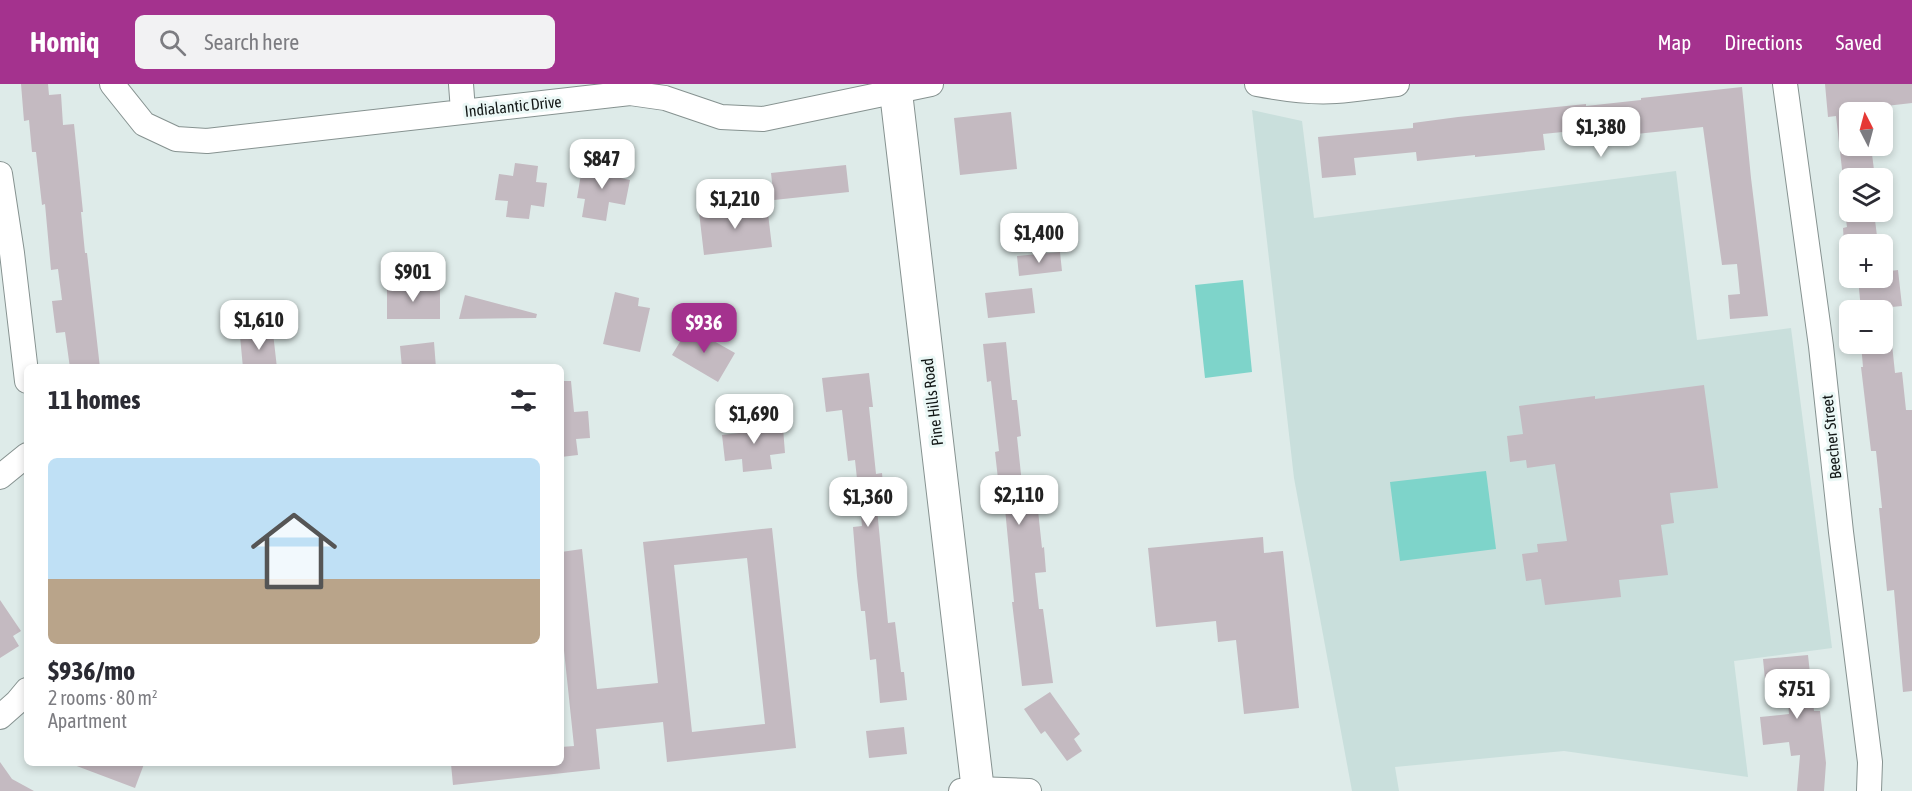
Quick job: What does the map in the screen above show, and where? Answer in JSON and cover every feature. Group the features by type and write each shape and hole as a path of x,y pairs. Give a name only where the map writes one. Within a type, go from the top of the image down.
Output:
{"main road":[{"name":"Pine Hills Road","path":"896,88 972,790"}],"street":[{"name":"Indialantic Drive","path":"112,84 144,124 176,139 207,141 630,93 665,98 721,117 764,119 896,88 932,84"},
{"path":"461,84 463,111"},
{"path":"1257,84 1288,90 1311,91 1337,91 1397,84"},
{"name":"Beecher Street","path":"1785,84 1821,346 1841,532 1870,762 1869,791"},
{"path":"0,174 6,255 24,364"},
{"path":"0,477 24,457"},
{"path":"972,790 1029,791"}],"shaded area":[{"path":"1252,110 1302,121 1314,218 1676,171 1697,340 1791,328 1832,648 1734,661 1748,777 1564,751 1395,767 1399,791 1352,791 1294,478"},
{"path":"1243,280 1252,372 1205,378 1195,285"},
{"path":"1486,471 1496,549 1400,561 1390,482"}],"building":[{"path":"21,84 48,84 49,95 61,94 63,125 74,124 85,253 87,253 100,364 69,364 65,332 56,333 52,301 62,300 58,269 51,270 45,204 42,205 36,152 32,152 29,120 24,121"},
{"path":"1825,84 1912,84 1912,103 1893,105 1893,102 1839,102 1839,143 1836,116 1828,117"},
{"path":"1742,87 1768,316 1730,319 1728,295 1740,294 1737,264 1722,265 1703,127 1636,134 1636,139 1612,141 1611,127 1543,134 1545,150 1475,157 1475,155 1417,161 1416,152 1354,158 1356,175 1322,178 1318,137 1413,128 1413,123 1458,117 1586,104 1586,106"},
{"path":"1011,112 1017,169 960,175 954,118"},
{"path":"1841,156 1872,156 1874,168 1842,168"},
{"path":"594,159 618,163 616,177 630,180 625,205 609,202 606,221 582,217 585,199 577,198 581,174 591,175"},
{"path":"515,163 538,166 536,182 547,183 544,207 531,205 529,219 506,217 508,201 495,200 499,174 513,176"},
{"path":"846,165 849,192 774,200 771,173"},
{"path":"767,205 772,247 704,255 699,212"},
{"path":"1846,222 1875,222 1877,234 1843,234 1843,228 1847,227"},
{"path":"1060,252 1062,271 1019,276 1017,256"},
{"path":"1898,270 1902,306 1893,307 1893,300 1860,300 1859,288 1893,288 1893,271"},
{"path":"387,286 440,286 440,319 387,319"},
{"path":"1032,288 1035,313 988,318 985,293"},
{"path":"615,292 639,298 638,306 650,308 640,352 603,344"},
{"path":"465,295 537,314 536,318 459,319"},
{"path":"689,327 735,353 718,382 672,355"},
{"path":"273,333 277,364 243,364 240,336"},
{"path":"434,342 436,364 402,364 400,346"},
{"path":"1006,342 1012,400 1017,400 1021,436 1017,437 1024,502 1037,501 1042,548 1044,547 1046,572 1035,573 1039,609 1043,609 1053,683 1022,686 1012,602 1014,602 1003,488 999,488 995,452 999,451 991,381 987,382 983,344"},
{"path":"1862,354 1893,354 1895,373 1902,372 1906,410 1912,410 1912,691 1903,692 1894,590 1887,591 1876,451 1871,451 1861,367 1863,367"},
{"path":"869,373 873,407 869,407 876,474 882,473 885,508 877,509 888,623 895,622 907,700 880,703 876,659 870,660 865,611 861,611 857,576 853,527 862,526 855,460 848,461 842,410 826,412 822,378"},
{"path":"564,381 571,381 574,412 588,411 590,438 576,439 578,455 564,457"},
{"path":"1704,385 1718,488 1670,493 1674,523 1661,525 1668,575 1619,580 1621,597 1545,605 1541,579 1526,581 1522,554 1538,552 1537,544 1567,541 1555,464 1527,468 1526,460 1510,462 1507,436 1523,434 1519,406"},
{"path":"766,417 767,430 783,428 785,453 770,455 772,469 743,472 742,459 725,461 722,435 739,433 738,420"},
{"path":"772,528 796,748 667,762 663,722 596,729 600,769 453,785 451,766 564,766 564,747 574,746 564,651 564,552 582,549 597,689 658,683 643,542","holes":["747,558 765,724 692,732 674,565"]},
{"path":"1263,537 1264,553 1283,551 1299,708 1244,714 1236,640 1218,642 1216,621 1156,627 1148,548"},
{"path":"0,600 21,631 13,636 19,646 0,658"},
{"path":"1808,655 1814,711 1820,711 1826,763 1824,791 1797,791 1800,755 1791,756 1789,742 1763,745 1760,717 1789,714 1787,688 1766,690 1763,659"},
{"path":"1050,692 1080,734 1074,739 1082,751 1067,761 1045,731 1041,734 1024,709"},
{"path":"904,727 907,754 869,758 866,731"},
{"path":"0,762 12,779 34,791 0,791"},
{"path":"77,766 143,766 135,788"}]}
